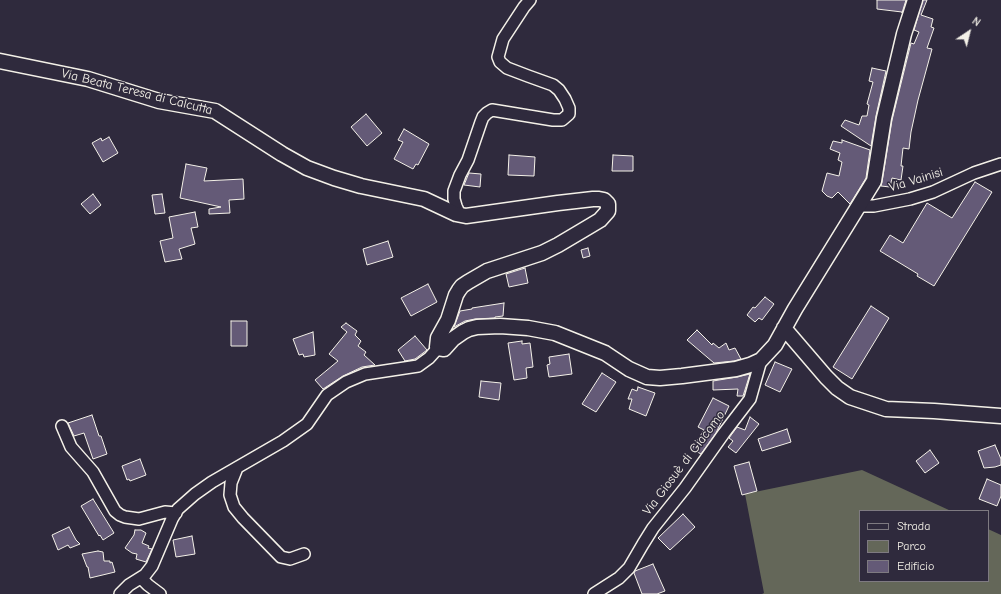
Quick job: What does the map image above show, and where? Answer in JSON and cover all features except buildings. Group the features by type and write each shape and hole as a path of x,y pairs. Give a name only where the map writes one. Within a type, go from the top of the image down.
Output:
{"street":[{"path":"460,215 454,199 454,190 468,160 483,117 492,110 553,120 562,120 569,114 569,108 565,99 559,90 553,85 507,68 500,62 498,57 503,39 530,0"},
{"path":"120,594 129,585 145,576 152,566 172,519 178,509 195,494 212,482 283,441 307,424 327,395 346,382 365,374 418,366 438,348 444,349 453,339 469,329 476,327 500,326 528,328 556,334 605,353 629,369 647,377 674,377 736,369 761,360 775,345 874,181 884,118 904,34 915,0"},
{"name":"Via Beata Teresa di Calcutta","path":"0,62 88,79 159,101 215,111 282,154 307,168 361,186 424,199 448,211 460,215 466,216 593,199 604,200 608,204 608,211 600,220 558,245 542,253 487,271 468,282 456,295 448,320 438,338 438,348"},
{"name":"Via Vainisi","path":"860,206 874,206 910,199 933,192 974,173 1001,164"},
{"path":"784,328 826,377 850,398 886,409 1001,416"},
{"name":"Via Giosuè di Giacomo","path":"604,594 629,568 653,528 685,488 750,399 761,360"},
{"path":"62,426 71,446 93,472 115,511 120,515 139,519 166,512 176,513"},
{"path":"237,468 231,483 230,495 234,507 281,557 290,559 304,554"},
{"path":"141,578 160,594"},
{"name":"Via Giosuè di Giacomo","path":"594,594 619,578"}],"green space":[{"path":"862,470 949,510 859,510 859,582 989,582 989,529 1001,535 1001,594 762,594 764,593 745,494"}]}
